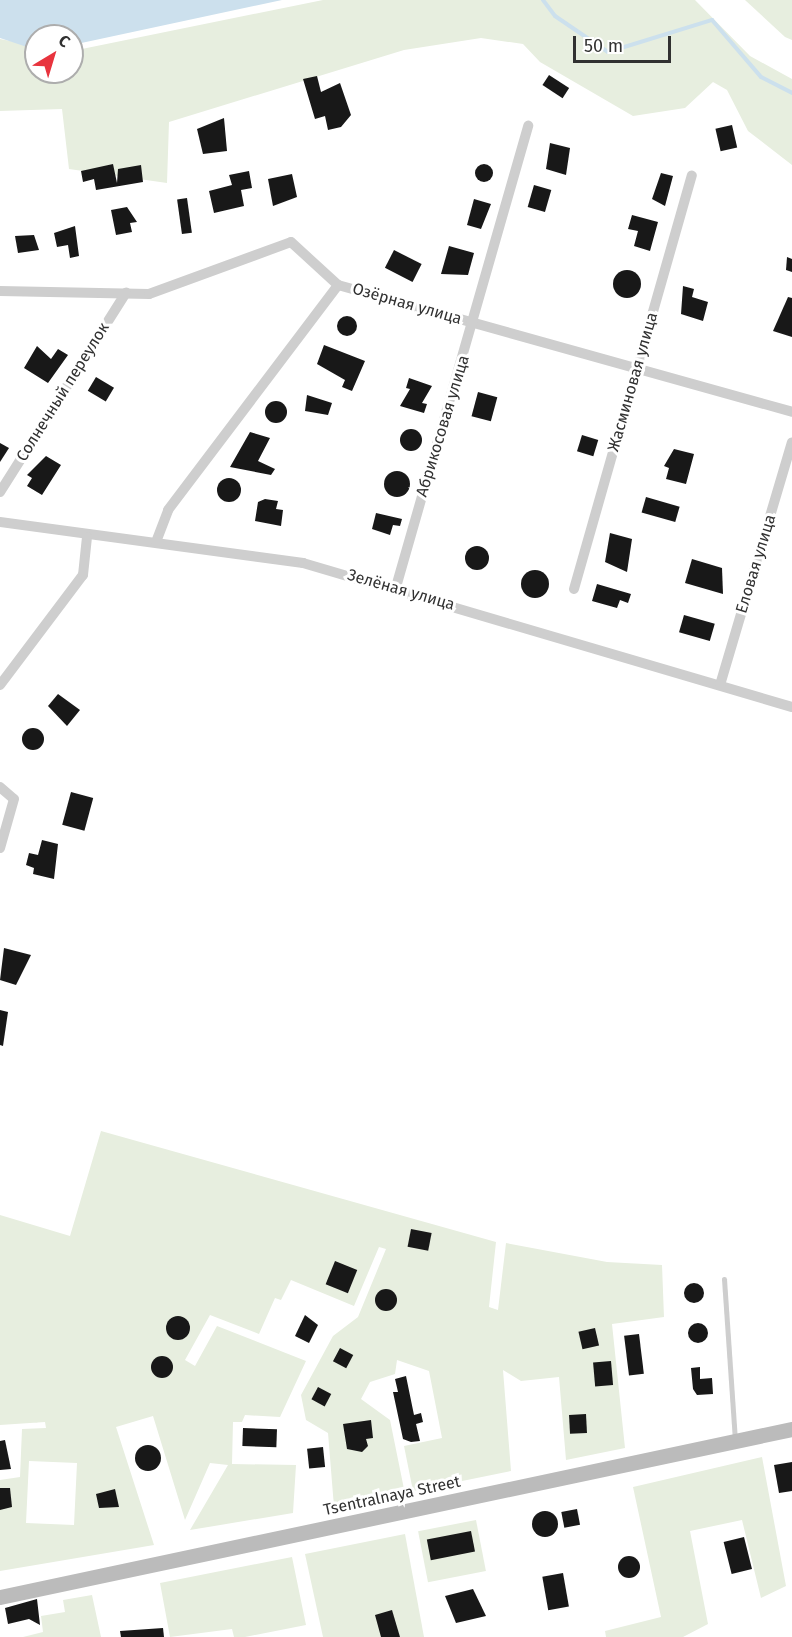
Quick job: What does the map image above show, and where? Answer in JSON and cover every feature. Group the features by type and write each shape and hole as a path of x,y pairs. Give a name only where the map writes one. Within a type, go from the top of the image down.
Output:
{"main road":[{"name":"Tsentralnaya Street","path":"0,1597 792,1429"}],"street":[{"name":"Абрикосовая улица","path":"396,587 474,323 528,126"},
{"name":"Жасминовая улица","path":"574,589 692,176"},
{"name":"Озёрная улица","path":"0,291 149,294 282,243 299,249 338,285 638,367 792,412"},
{"path":"156,542 168,510 338,285"},
{"name":"Солнечный переулок","path":"0,492 126,293"},
{"name":"Еловая улица","path":"720,685 792,442"},
{"name":"Зелёная улица","path":"0,522 87,537 156,542 303,563 396,587 792,707"},
{"path":"0,685 83,575 87,537"},
{"path":"0,787 14,799 0,848"}],"lane":[{"path":"724,1279 735,1441"}],"green space":[{"path":"323,0 695,0 750,56 792,79 792,165 748,131 727,90 713,82 685,108 633,116 540,62 523,44 481,38 404,50 169,122 167,183 69,169 62,109 0,111 0,39 24,44 24,84 84,84 84,49"},
{"path":"745,0 792,0 792,40 785,37"},
{"path":"101,1131 496,1242 489,1307 498,1310 506,1243 607,1262 662,1265 664,1317 612,1324 625,1448 566,1460 559,1377 521,1381 503,1370 511,1471 413,1491 404,1446 442,1438 429,1371 397,1360 395,1374 370,1382 361,1399 390,1420 405,1494 334,1507 328,1433 306,1420 301,1395 333,1336 358,1317 386,1249 379,1247 354,1306 291,1280 281,1300 275,1298 259,1334 210,1315 185,1360 195,1366 217,1326 306,1361 280,1417 245,1415 242,1422 233,1422 232,1464 296,1465 293,1513 190,1530 228,1465 210,1463 185,1520 153,1416 116,1427 154,1545 0,1571 0,1480 20,1477 22,1429 46,1428 45,1422 0,1425 0,1215 70,1236","holes":["29,1461 77,1463 74,1525 26,1523"]},
{"path":"762,1457 786,1586 761,1598 742,1520 690,1531 708,1624 683,1637 606,1637 605,1631 661,1617 633,1487"},
{"path":"476,1520 486,1571 428,1582 418,1531"},
{"path":"405,1534 424,1637 323,1637 305,1554"},
{"path":"292,1557 306,1625 245,1637 234,1637 232,1629 170,1637 160,1583"},
{"path":"92,1595 101,1637 23,1637 43,1632 41,1616 65,1612 63,1600"}],"water":[{"path":"0,0 282,0 84,42 84,24 24,24 24,46 0,38"}],"building":[{"path":"549,75 569,88 563,98 542,85"},
{"path":"317,76 321,92 340,83 351,115 341,127 328,130 325,116 315,119 303,79"},
{"path":"224,118 227,151 203,154 197,129"},
{"path":"732,125 737,147 721,151 715,129"},
{"path":"550,143 570,148 566,175 546,169"},
{"path":"113,164 117,183 118,169 141,165 143,182 96,190 94,179 83,182 81,171"},
{"path":"484,164 490,167 493,173 490,179 484,182 478,179 475,173 478,167"},
{"path":"249,171 252,188 241,190 244,206 214,213 209,191 232,185 229,175"},
{"path":"661,173 673,176 665,206 652,199"},
{"path":"292,174 297,197 273,206 268,179"},
{"path":"534,185 551,190 545,212 528,207"},
{"path":"187,198 192,233 182,234 177,199"},
{"path":"474,199 491,204 481,229 467,225"},
{"path":"127,207 137,222 130,223 132,232 116,235 111,210"},
{"path":"632,215 658,222 650,251 634,246 638,231 628,229"},
{"path":"75,226 79,256 70,258 68,245 57,247 54,233"},
{"path":"34,235 39,250 18,253 15,236"},
{"path":"449,246 474,253 468,275 441,274"},
{"path":"394,250 422,264 413,282 385,268"},
{"path":"787,257 792,259 792,272 786,270"},
{"path":"627,270 637,274 641,284 637,294 627,298 617,294 613,284 617,274"},
{"path":"683,286 694,289 692,297 708,302 703,321 681,314"},
{"path":"788,297 792,298 792,337 773,331"},
{"path":"347,316 354,319 357,326 354,333 347,336 340,333 337,326 340,319"},
{"path":"324,345 365,361 352,391 342,387 345,380 317,364"},
{"path":"37,346 51,359 58,349 68,355 48,383 24,368"},
{"path":"96,377 114,388 106,402 88,391"},
{"path":"409,378 432,386 422,403 427,404 424,413 400,406 410,389 406,388"},
{"path":"478,392 497,397 491,421 472,416"},
{"path":"307,395 332,403 328,415 305,411"},
{"path":"276,401 286,408 287,412 280,422 276,423 266,416 265,412 272,402"},
{"path":"411,429 419,432 422,440 419,448 411,451 403,448 400,440 403,432"},
{"path":"250,432 270,438 258,461 275,469 271,475 230,467"},
{"path":"582,435 598,440 593,456 577,451"},
{"path":"0,443 9,448 0,462"},
{"path":"674,449 694,454 686,484 666,479 669,468 664,466"},
{"path":"46,456 61,465 42,495 27,486 32,478 27,475"},
{"path":"397,471 406,475 410,484 406,493 397,497 388,493 384,484 388,475"},
{"path":"229,478 238,481 241,490 238,499 229,502 220,499 217,490 220,481"},
{"path":"646,497 680,507 675,522 642,512"},
{"path":"265,499 278,501 276,509 283,510 281,526 255,521 258,502"},
{"path":"376,513 402,519 400,526 393,525 390,535 372,529"},
{"path":"610,533 632,539 627,572 605,562"},
{"path":"477,546 482,547 488,553 488,563 482,569 477,570 472,569 466,563 465,558 466,553 472,547"},
{"path":"692,559 722,568 723,594 685,583"},
{"path":"535,570 545,574 549,584 545,594 535,598 525,594 521,584 525,574"},
{"path":"597,584 631,594 628,603 620,600 617,608 592,601"},
{"path":"684,615 715,624 710,641 679,632"},
{"path":"58,694 80,710 67,726 48,706"},
{"path":"33,728 43,735 44,739 37,749 33,750 23,743 22,739 29,729"},
{"path":"71,792 93,798 84,831 62,825"},
{"path":"42,840 58,844 54,879 33,874 34,868 26,865 29,853 38,855"},
{"path":"4,948 31,955 16,985 0,980"},
{"path":"0,1010 8,1012 3,1046 0,1045"},
{"path":"411,1229 432,1233 428,1251 408,1247"},
{"path":"335,1261 357,1270 348,1293 326,1284"},
{"path":"690,1283 698,1283 704,1289 704,1297 698,1303 690,1303 684,1297 684,1289"},
{"path":"382,1289 390,1289 397,1296 397,1304 390,1311 382,1311 375,1304 375,1296"},
{"path":"305,1315 318,1325 309,1343 295,1336"},
{"path":"178,1316 186,1320 190,1328 186,1336 178,1340 170,1336 166,1328 170,1320"},
{"path":"694,1323 702,1323 708,1329 708,1337 702,1343 694,1343 688,1337 688,1329"},
{"path":"595,1328 599,1346 582,1349 578,1332"},
{"path":"639,1334 644,1374 629,1376 624,1336"},
{"path":"340,1348 353,1355 346,1368 333,1361"},
{"path":"162,1356 170,1359 173,1367 170,1375 162,1378 154,1375 151,1367 154,1359"},
{"path":"611,1361 613,1385 595,1386 593,1363"},
{"path":"700,1367 700,1379 712,1378 713,1394 697,1395 693,1389 691,1368"},
{"path":"406,1376 414,1415 421,1413 423,1422 416,1424 420,1441 411,1442 403,1439 393,1392 398,1392 395,1379"},
{"path":"318,1387 331,1394 325,1406 311,1399"},
{"path":"586,1414 587,1433 570,1434 569,1415"},
{"path":"371,1420 373,1438 366,1439 368,1446 362,1452 347,1449 343,1424"},
{"path":"243,1428 277,1429 276,1447 242,1446"},
{"path":"5,1440 11,1469 0,1470 0,1441"},
{"path":"148,1445 157,1449 161,1458 157,1467 148,1471 139,1467 135,1458 139,1449"},
{"path":"323,1447 325,1467 309,1469 307,1449"},
{"path":"792,1462 792,1491 779,1493 774,1465"},
{"path":"0,1488 10,1488 12,1507 0,1510"},
{"path":"115,1489 119,1507 99,1508 96,1494"},
{"path":"577,1509 580,1525 564,1528 561,1512"},
{"path":"545,1511 554,1515 558,1524 554,1533 545,1537 536,1533 532,1524 536,1515"},
{"path":"471,1531 475,1552 431,1560 427,1540"},
{"path":"744,1537 752,1569 732,1574 724,1542"},
{"path":"629,1556 637,1559 640,1567 637,1575 629,1578 621,1575 618,1567 621,1559"},
{"path":"563,1573 569,1606 548,1610 542,1577"},
{"path":"473,1589 486,1616 456,1623 445,1596"},
{"path":"37,1599 40,1625 29,1619 8,1624 5,1608"},
{"path":"392,1610 400,1637 381,1637 375,1615"},
{"path":"163,1628 164,1637 121,1637 120,1631"}],"waterway":[{"path":"543,0 555,16 608,52 712,20 761,77 792,93"}]}
